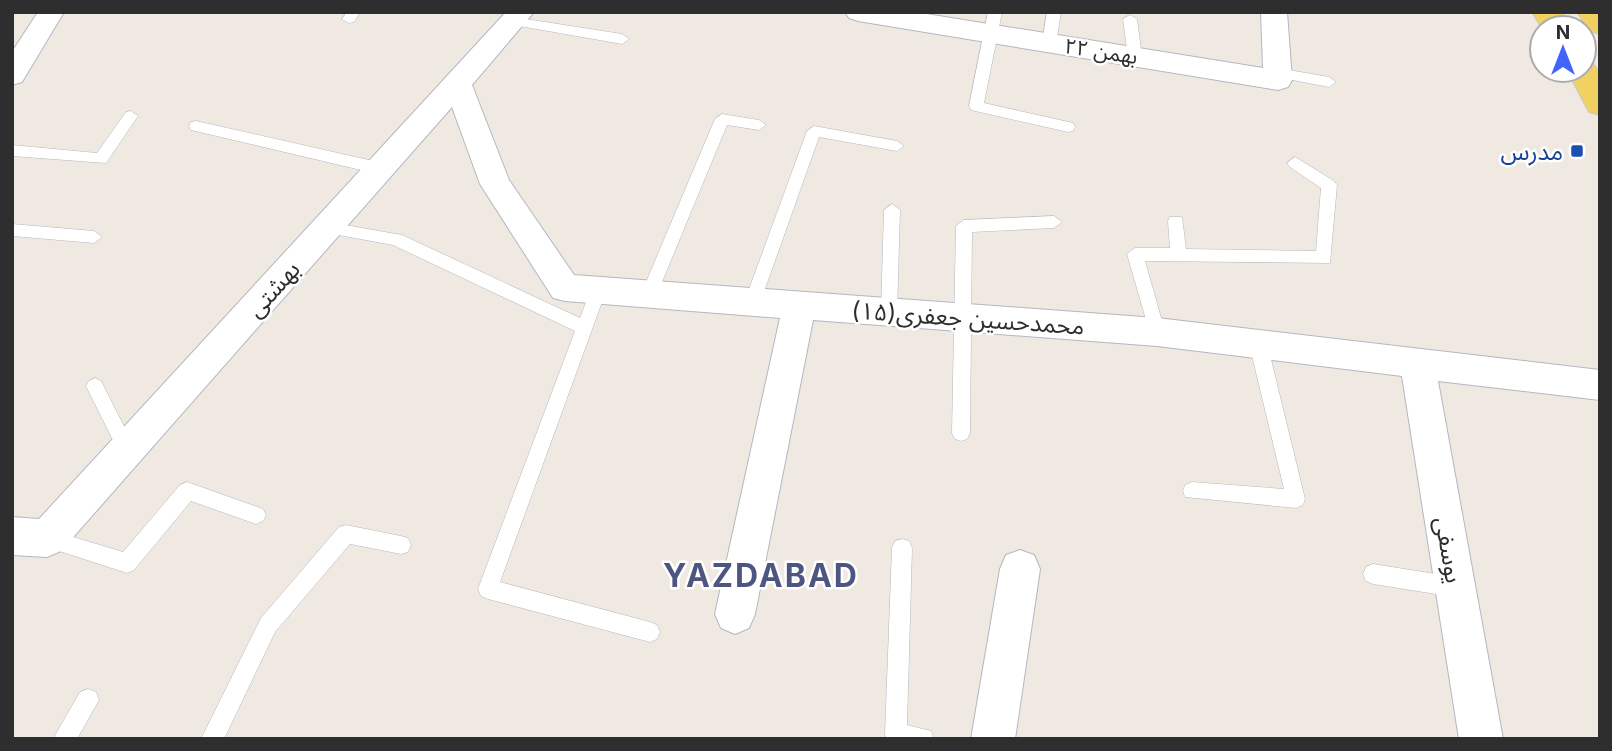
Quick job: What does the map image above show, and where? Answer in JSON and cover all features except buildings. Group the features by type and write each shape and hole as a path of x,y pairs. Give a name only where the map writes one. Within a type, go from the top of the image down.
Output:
{"main road":[{"path":"1591,12 1600,24"},
{"path":"1589,84 1600,104"}],"street":[{"path":"12,75 51,12"},
{"name":"۲۲ بهمن","path":"858,12 992,23 1049,43 1278,80 1277,73"},
{"path":"1274,12 1277,73"},
{"name":"بهشتی","path":"47,538 517,17"},
{"name":"محمدحسین جعفری(۱۵)","path":"458,85 495,184 565,288 1157,332 1600,385"},
{"path":"735,614 799,306"},
{"name":"یوسفی","path":"1417,361 1481,739"},
{"path":"12,536 47,538"},
{"path":"993,739 1020,569"}],"lane":[{"path":"1049,43 1054,12"},
{"path":"517,17 621,39"},
{"path":"1130,19 1135,57"},
{"path":"992,23 976,106 1068,127"},
{"path":"1277,73 1329,82"},
{"path":"12,150 101,159 131,116"},
{"path":"649,294 722,119 759,125"},
{"path":"196,126 382,169"},
{"path":"752,303 814,131 897,146"},
{"path":"1157,332 1135,254 1324,258 1329,185 1295,163"},
{"path":"889,313 892,210"},
{"path":"1176,221 1178,255"},
{"path":"961,433 964,226 1054,222"},
{"path":"328,228 396,239 584,328"},
{"path":"12,230 94,237"},
{"path":"598,290 488,589 650,632"},
{"path":"1192,491 1296,499 1258,343"},
{"path":"94,386 127,450"},
{"path":"47,538 127,563 187,491 256,515"},
{"path":"212,739 268,625 346,534 401,545"},
{"path":"902,548 896,734 923,739"},
{"path":"1373,574 1455,587"},
{"path":"64,739 88,700"}],"place":[{"name":"مدرس","path":"1577,151"}],"district":[{"name":"YAZDABAD","path":"761,575"}]}
